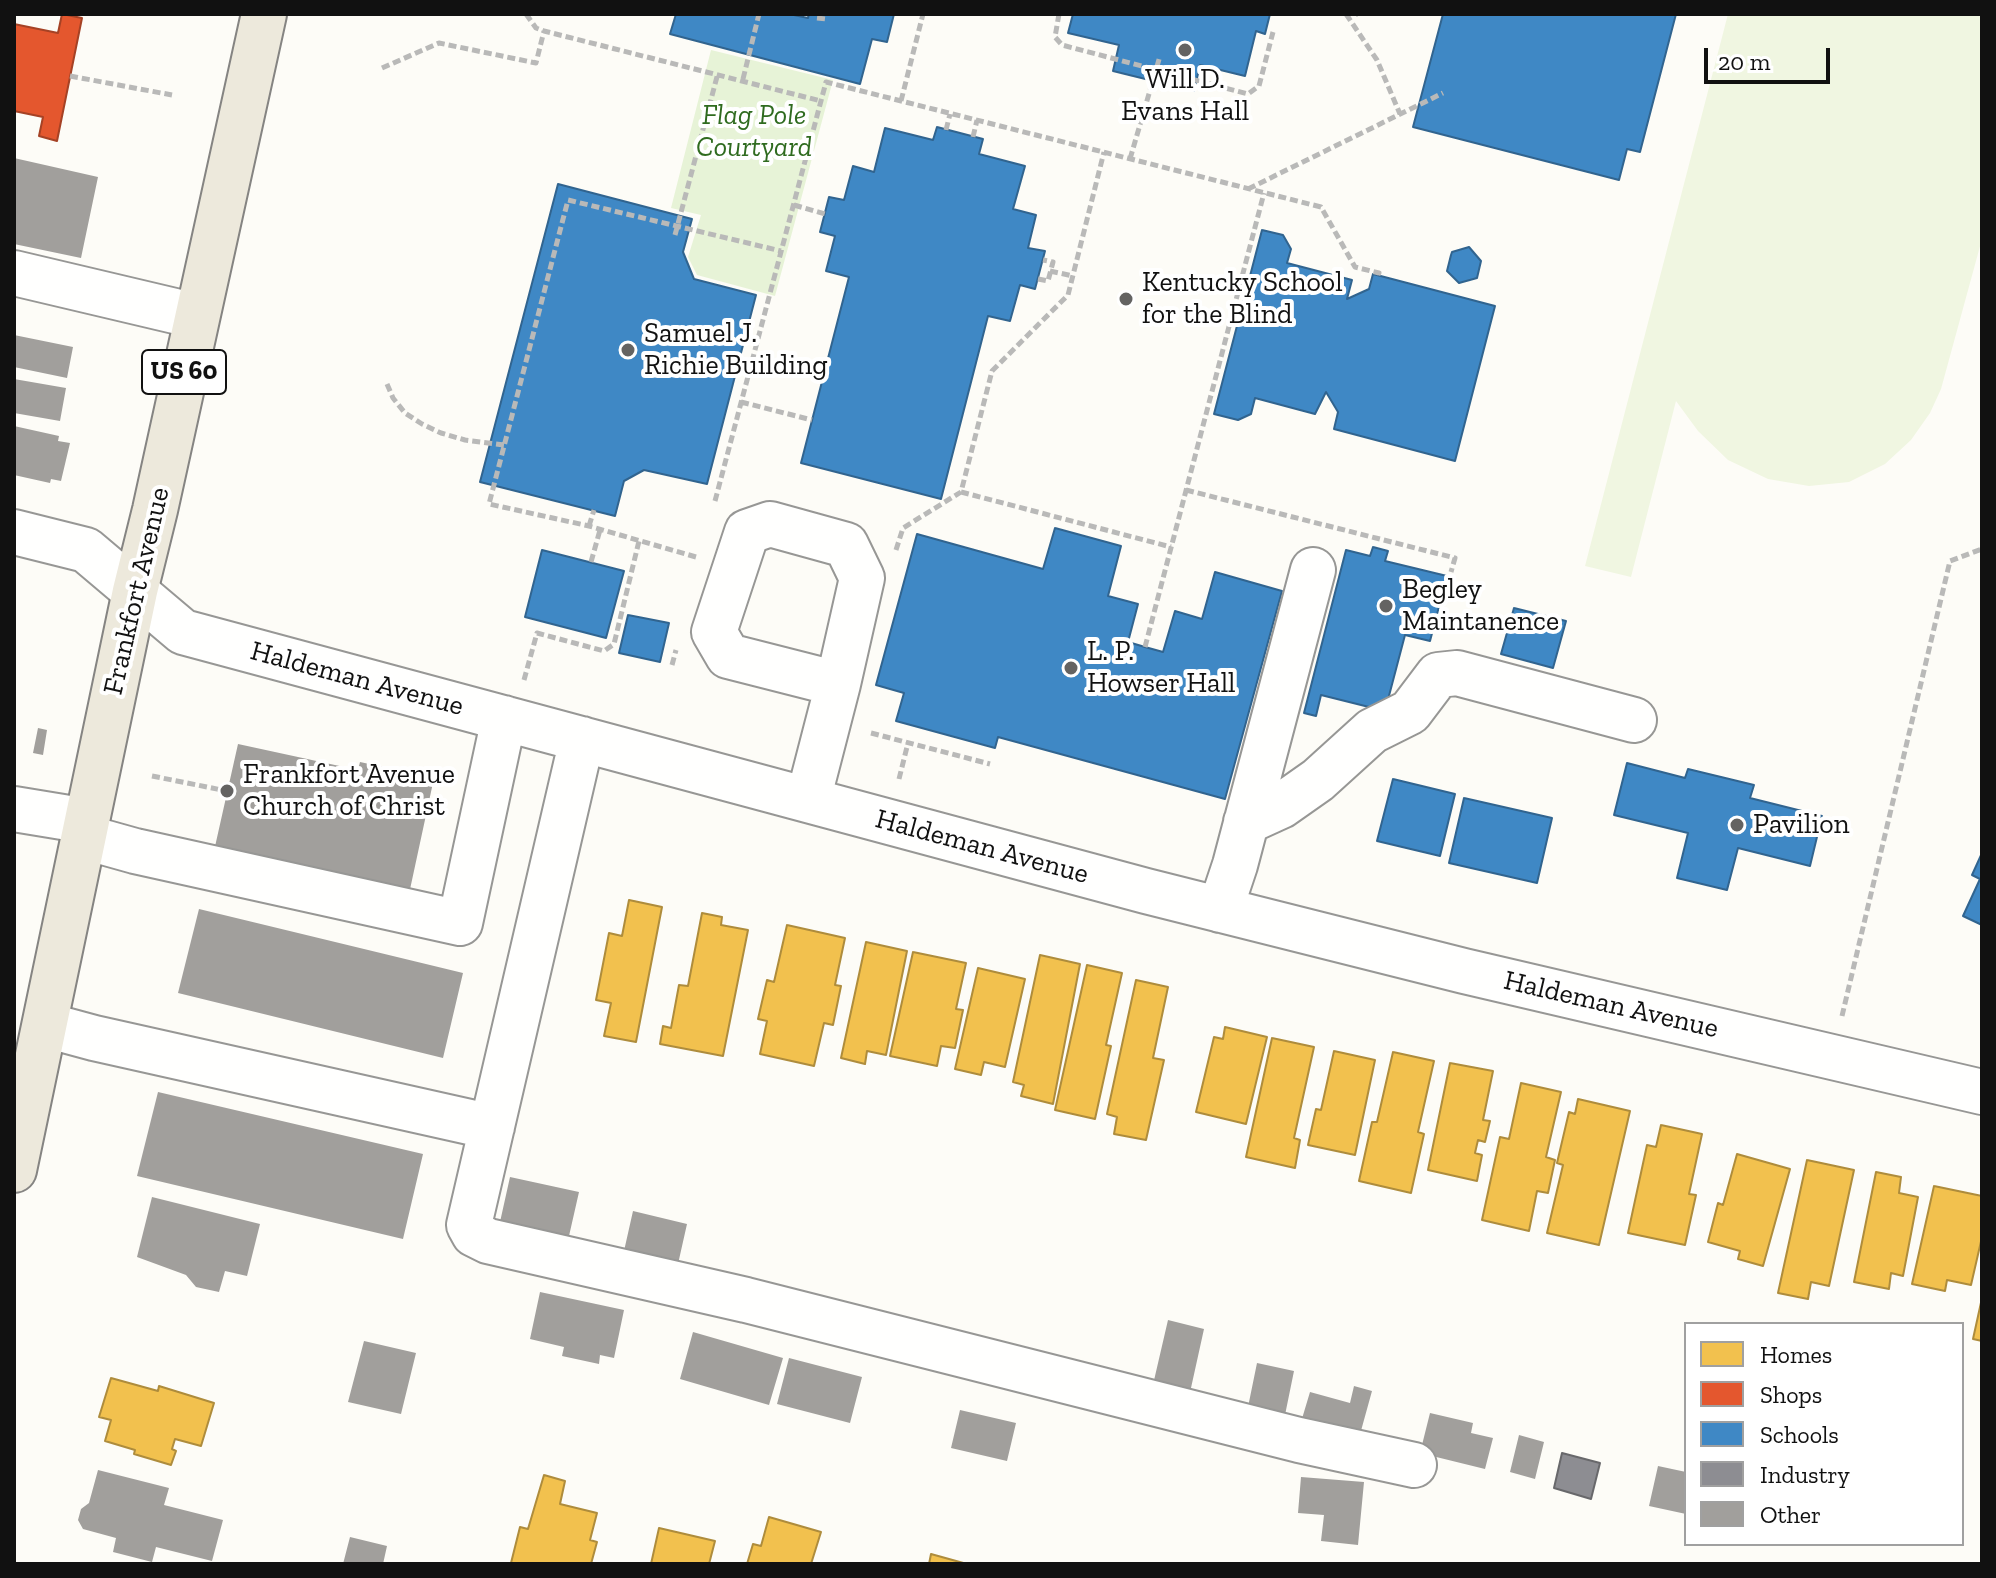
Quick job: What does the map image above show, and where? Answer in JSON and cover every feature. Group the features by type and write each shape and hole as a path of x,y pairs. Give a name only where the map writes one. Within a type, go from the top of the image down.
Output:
{"main road":[{"name":"Frankfort Avenue","path":"14,1170 23,1094 46,1025 135,591 264,14"}],"street":[{"path":"14,273 196,316"},
{"name":"Haldeman Avenue","path":"15,537 86,550 183,632 513,704 582,739 1220,910 1464,971 1982,1092"},
{"path":"1220,910 1313,570"},
{"path":"1246,822 1281,806 1318,780 1372,731 1410,712 1438,675 1457,673 1634,720"},
{"path":"808,800 838,684"},
{"path":"14,809 86,829 135,851 460,923 513,704"},
{"path":"582,739 469,1225 474,1234 488,1241 746,1300 1299,1440 1414,1465"},
{"path":"46,1025 492,1127"}],"path":[{"path":"526,14 536,28 544,31 821,101"},
{"path":"743,79 759,14"},
{"path":"901,101 923,14"},
{"path":"1059,14 1055,37 1062,45 1252,93 1259,86 1273,32"},
{"path":"1346,14 1377,60 1400,114"},
{"path":"817,18 826,19"},
{"path":"382,68 439,43 536,63 544,31"},
{"path":"1130,159 1160,56"},
{"path":"675,235 718,73"},
{"path":"70,76 172,95"},
{"path":"711,516 826,82 1321,207 1355,267 1378,275"},
{"path":"1247,189 1443,93"},
{"path":"1408,97 1413,107"},
{"path":"946,130 950,114"},
{"path":"973,137 977,120"},
{"path":"1104,152 1068,295 992,371 961,492 1171,547"},
{"path":"1145,647 1264,193"},
{"path":"700,558 589,526 489,504 568,200 781,251"},
{"path":"794,205 825,214"},
{"path":"1038,279 1048,281 1053,262 1043,260"},
{"path":"1050,271 1073,276"},
{"path":"387,384 405,413 422,424 465,440 504,445"},
{"path":"741,402 812,420"},
{"path":"1186,490 1304,520"},
{"path":"589,526 594,510"},
{"path":"1338,529 1455,558 1451,572"},
{"path":"591,562 600,530"},
{"path":"513,704 537,633 604,651 614,644 624,618 639,541"},
{"path":"1839,1029 1950,561 1982,549"},
{"path":"672,665 676,650"},
{"path":"858,730 990,764"},
{"path":"899,779 908,743"},
{"path":"152,776 227,791"}],"green space":[{"path":"1728,14 1982,14 1982,239 1941,389 1930,413 1911,440 1885,464 1849,482 1809,486 1768,479 1728,460 1698,431 1676,401 1631,577 1585,566"},
{"name":"Flag Pole Courtyard","path":"711,50 833,80 775,296 697,275 688,257 701,215 671,208"}],"building: Homes":[{"path":"629,900 662,907 636,1042 604,1036 611,1003 596,1000 609,933 622,936"},
{"path":"702,913 722,917 721,925 748,930 723,1056 660,1044 663,1026 671,1028 679,985 688,986"},
{"path":"787,925 845,938 835,985 841,986 833,1025 824,1023 814,1066 760,1054 767,1021 758,1019 767,980 774,982"},
{"path":"866,942 907,951 886,1055 867,1051 865,1064 841,1058"},
{"path":"913,952 966,963 956,1009 963,1010 955,1048 941,1046 937,1066 890,1056"},
{"path":"1040,955 1080,964 1053,1104 1021,1096 1024,1085 1013,1082"},
{"path":"1087,965 1122,973 1106,1045 1111,1046 1095,1119 1055,1110"},
{"path":"978,968 1025,979 1005,1067 984,1062 981,1075 955,1069"},
{"path":"1136,980 1168,987 1153,1058 1164,1060 1146,1140 1114,1134 1117,1117 1107,1114"},
{"path":"1225,1027 1267,1037 1246,1124 1196,1112 1214,1037 1223,1039"},
{"path":"1272,1038 1314,1047 1294,1138 1300,1140 1295,1168 1246,1157"},
{"path":"1334,1051 1375,1060 1355,1155 1308,1145 1316,1109 1321,1110"},
{"path":"1393,1052 1434,1061 1418,1132 1424,1134 1411,1193 1359,1181 1372,1122 1377,1122"},
{"path":"1450,1063 1493,1071 1483,1120 1490,1121 1485,1142 1478,1140 1475,1153 1482,1155 1477,1181 1428,1170"},
{"path":"1521,1083 1561,1092 1546,1157 1555,1160 1548,1193 1537,1191 1529,1231 1482,1220 1500,1137 1509,1139"},
{"path":"1578,1099 1630,1111 1599,1245 1547,1233 1563,1165 1557,1163 1569,1112 1575,1114"},
{"path":"1661,1125 1702,1134 1689,1194 1696,1195 1685,1245 1628,1233 1647,1145 1656,1147"},
{"path":"1737,1154 1790,1169 1763,1266 1738,1259 1740,1251 1708,1242 1718,1203 1723,1205"},
{"path":"1807,1160 1854,1170 1829,1286 1811,1282 1808,1299 1778,1293"},
{"path":"1876,1172 1901,1177 1899,1193 1918,1197 1903,1276 1891,1273 1889,1289 1854,1282"},
{"path":"1934,1186 1982,1196 1982,1237 1971,1285 1947,1280 1945,1291 1912,1284"},
{"path":"1982,1298 1982,1341 1973,1339"},
{"path":"111,1378 158,1391 159,1386 214,1403 201,1446 175,1439 172,1449 176,1451 171,1465 105,1441 111,1420 99,1417"},
{"path":"544,1475 565,1481 560,1504 597,1513 590,1540 597,1542 591,1564 511,1563 520,1527 528,1529"},
{"path":"769,1517 821,1532 811,1564 747,1564 753,1544 761,1546"},
{"path":"659,1528 715,1541 709,1564 651,1564"},
{"path":"931,1554 967,1564 929,1564"}],"building: Shops":[{"path":"62,14 82,18 57,141 39,136 43,117 14,111 14,24 58,33"}],"building: Schools":[{"path":"676,14 789,14 808,18 809,14 894,14 887,42 872,39 860,84 670,34"},
{"name":"Will D. Evans Hall","path":"1073,14 1270,14 1265,34 1256,31 1245,76 1200,65 1194,91 1113,71 1119,45 1068,33"},
{"path":"1443,14 1676,14 1640,152 1627,149 1619,180 1413,127"},
{"path":"937,127 983,139 979,154 1025,166 1013,209 1036,215 1028,248 1045,251 1035,289 1020,285 1010,321 988,316 941,499 801,463 849,277 826,271 835,236 820,232 829,197 844,200 853,166 874,172 885,128 933,140"},
{"name":"Samuel J. Richie Building","path":"558,184 692,219 683,252 694,279 756,295 707,484 644,470 624,481 615,516 480,482"},
{"path":"1262,230 1283,235 1291,249 1287,263 1352,280 1347,299 1369,289 1373,274 1495,306 1455,461 1334,429 1338,412 1326,392 1315,414 1255,398 1251,414 1238,420 1214,414"},
{"path":"1469,247 1481,261 1477,278 1459,283 1447,271 1451,255"},
{"name":"L. P. Howser Hall","path":"1055,528 1121,546 1108,596 1138,604 1128,642 1163,652 1175,611 1202,619 1215,572 1282,591 1225,799 998,737 995,748 896,721 904,693 876,685 917,534 1043,569"},
{"name":"Begley Maintanence","path":"1373,547 1388,551 1385,561 1447,576 1430,641 1405,635 1385,711 1321,695 1316,716 1304,713 1346,550 1370,556"},
{"path":"542,550 624,571 606,638 525,617"},
{"path":"1514,608 1566,621 1553,668 1501,654"},
{"path":"628,615 669,623 660,662 619,653"},
{"name":"Pavilion","path":"1627,763 1685,778 1688,769 1754,785 1750,798 1822,816 1810,866 1738,848 1727,890 1677,878 1688,833 1614,815"},
{"path":"1393,779 1455,794 1440,856 1377,841"},
{"path":"1464,798 1552,818 1537,883 1449,863"},
{"path":"1982,853 1982,925 1963,916 1980,879 1972,875"}],"building: Industry":[{"path":"1562,1453 1600,1463 1591,1499 1554,1488"}],"building: Other":[{"path":"14,158 98,177 81,258 14,244"},
{"path":"14,335 73,347 67,378 14,367"},
{"path":"14,379 66,388 60,421 14,413"},
{"path":"14,426 59,436 58,441 70,443 61,481 51,479 50,483 14,475"},
{"path":"38,728 47,730 43,755 33,753"},
{"path":"238,744 358,770 360,762 434,778 409,894 214,851"},
{"path":"199,909 463,973 443,1058 178,993"},
{"path":"158,1092 423,1154 403,1239 137,1176"},
{"path":"510,1177 579,1192 569,1236 500,1222"},
{"path":"152,1197 260,1224 247,1276 225,1271 219,1292 196,1287 186,1275 137,1257"},
{"path":"633,1211 687,1224 678,1264 624,1251"},
{"path":"540,1292 624,1310 614,1358 600,1355 599,1364 562,1356 564,1347 530,1339"},
{"path":"1168,1320 1204,1329 1189,1397 1152,1389"},
{"path":"693,1332 783,1358 769,1405 680,1379"},
{"path":"364,1341 416,1353 401,1414 348,1402"},
{"path":"789,1358 862,1377 850,1423 777,1404"},
{"path":"1257,1363 1294,1371 1285,1415 1248,1407"},
{"path":"1354,1386 1372,1391 1359,1438 1301,1422 1310,1392 1350,1403"},
{"path":"960,1410 1016,1423 1007,1461 951,1448"},
{"path":"1430,1413 1473,1423 1471,1433 1493,1438 1485,1469 1420,1453"},
{"path":"1519,1435 1544,1442 1535,1479 1510,1472"},
{"path":"1658,1466 1684,1472 1684,1514 1649,1506"},
{"path":"98,1470 169,1488 164,1505 223,1520 212,1561 156,1547 152,1562 113,1552 116,1538 83,1529 78,1520 81,1509 89,1503"},
{"path":"1301,1477 1364,1482 1358,1545 1321,1541 1324,1515 1298,1513"},
{"path":"350,1537 387,1546 383,1564 343,1564"}],"place":[{"name":"Will D. Evans Hall","path":"1185,50"},
{"name":"Kentucky School for the Blind","path":"1126,299"},
{"name":"Samuel J. Richie Building","path":"628,350"},
{"name":"Begley Maintanence","path":"1386,606"},
{"name":"L. P. Howser Hall","path":"1071,668"},
{"name":"Frankfort Avenue Church of Christ","path":"227,791"},
{"name":"Pavilion","path":"1737,825"}]}
